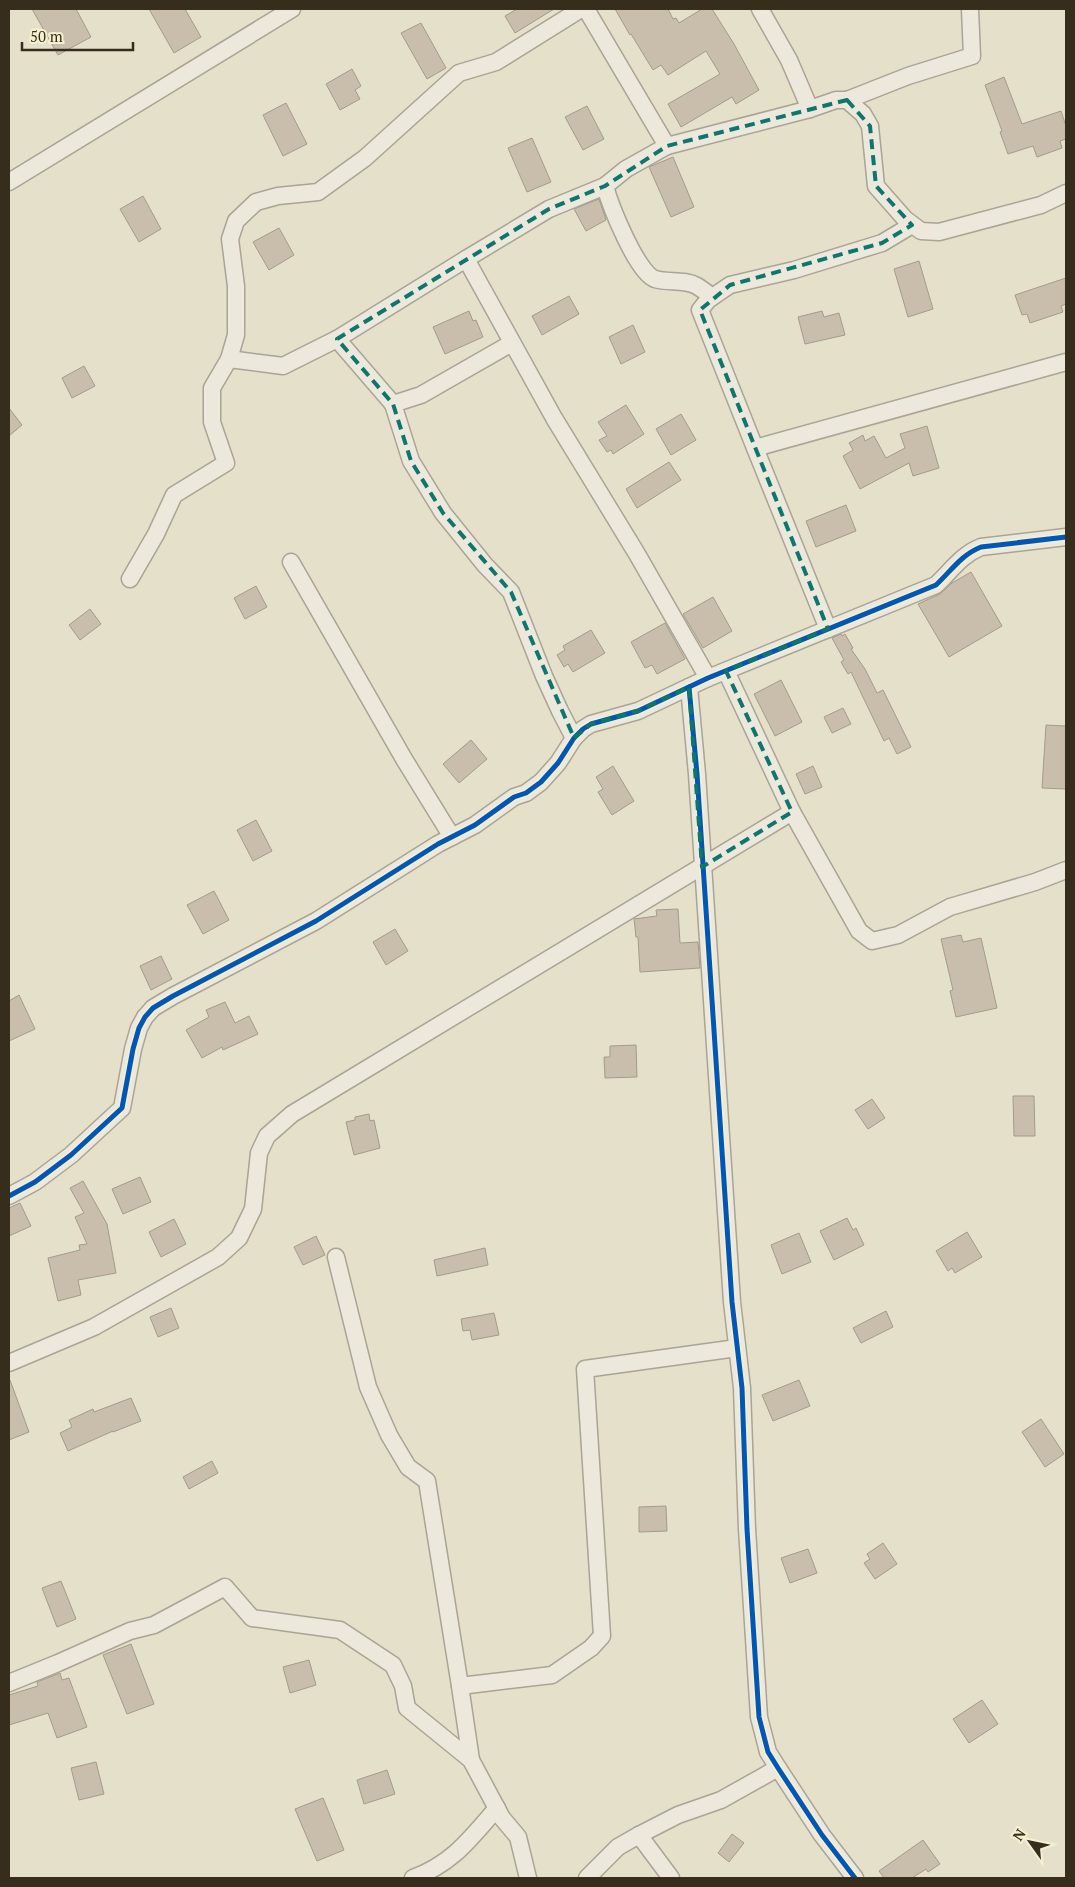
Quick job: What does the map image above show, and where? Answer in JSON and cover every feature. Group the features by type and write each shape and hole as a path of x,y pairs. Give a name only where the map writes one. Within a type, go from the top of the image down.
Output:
{"street":[{"path":"9,182 292,9"},
{"path":"130,579 156,534 174,495 226,463 212,422 212,388 229,359 236,335 236,286 230,239 236,221 256,202 278,196 318,192 365,158 459,73 496,62 581,9"},
{"path":"586,9 667,146"},
{"path":"760,9 789,60 810,109"},
{"path":"229,359 283,366 337,339 549,209 606,186 626,169 667,146 810,109 836,100 847,100 908,76 972,56 970,9"},
{"path":"847,100 863,114 870,126 876,186 905,219 921,232 939,232 1041,205 1066,193"},
{"path":"606,186 609,201 644,272 654,279 695,284 712,297"},
{"path":"828,629 700,310 712,297 730,286 794,270 882,243 912,224"},
{"path":"466,259 554,418 637,554 708,678"},
{"path":"337,339 392,404 411,461 443,513 485,565 511,592 544,676 574,738"},
{"path":"392,404 421,395 512,342"},
{"path":"755,448 1066,362"},
{"path":"9,1196 35,1182 71,1155 122,1108 137,1035 145,1018 153,1008 316,921 452,837 470,829 514,797 526,793 542,782 558,763 574,738 591,724 638,711 708,678 936,585 963,557 981,547 1066,536"},
{"path":"291,562 404,759 452,837"},
{"path":"726,671 792,812 859,930 872,941 898,935 950,906 1035,882 1066,870"},
{"path":"689,687 721,1164 732,1302 742,1388 747,1529 759,1717 768,1752 822,1835 855,1878"},
{"path":"9,1363 94,1327 218,1257 239,1238 253,1209 259,1154 267,1136 292,1114 792,812"},
{"path":"336,1257 368,1388 389,1435 408,1467 427,1481 471,1760 502,1818 518,1836 528,1878"},
{"path":"460,1686 552,1675 591,1648 602,1636 585,1370 737,1348"},
{"path":"9,1682 58,1663 130,1631 154,1625 224,1587 252,1618 340,1630 393,1665 403,1686 407,1708 471,1760"},
{"path":"587,1878 618,1847 678,1815 721,1800 778,1768"},
{"path":"413,1878 430,1872 459,1852 497,1808"},
{"path":"639,1835 671,1878"}],"highlighted area":[{"path":"847,100 870,126 876,186 912,225 882,243 730,285 700,310 828,629 726,671 792,812 702,867 689,687 638,711 591,724 574,738 511,592 443,513 411,461 393,404 337,339 549,209 605,186 667,146"}],"building":[{"path":"32,9 76,9 91,37 58,55"},
{"path":"149,9 185,9 201,37 174,53"},
{"path":"517,9 554,9 515,33 505,16"},
{"path":"615,9 668,9 673,19 676,18 679,23 702,9 712,9 759,90 736,104 732,97 681,127 668,104 720,74 706,51 668,75 661,65 653,70"},
{"path":"421,23 446,68 427,79 401,33"},
{"path":"352,69 361,86 355,90 360,99 340,110 326,84"},
{"path":"1004,77 1022,124 1061,111 1066,126 1066,139 1060,141 1062,148 1037,157 1033,146 1008,154 1000,132 1002,131 985,85"},
{"path":"286,103 307,144 283,156 263,115"},
{"path":"587,106 604,139 583,150 565,117"},
{"path":"532,138 551,182 527,192 508,148"},
{"path":"673,157 694,207 671,217 649,167"},
{"path":"143,196 161,229 139,242 120,209"},
{"path":"599,199 606,220 586,231 574,209"},
{"path":"279,228 294,255 269,270 253,242"},
{"path":"919,261 933,309 908,317 894,269"},
{"path":"1066,278 1066,304 1061,306 1063,312 1030,323 1027,314 1022,315 1015,295"},
{"path":"569,296 579,314 542,335 532,316"},
{"path":"469,311 473,321 476,320 483,337 445,354 433,327"},
{"path":"822,311 824,317 839,313 845,335 805,344 798,317"},
{"path":"633,325 645,352 621,364 609,337"},
{"path":"84,366 95,386 72,398 62,378"},
{"path":"626,405 644,434 613,454 611,450 607,452 599,440 607,436 598,422"},
{"path":"9,408 22,425 9,436"},
{"path":"681,414 696,440 671,455 656,429"},
{"path":"927,426 939,468 913,476 909,463 860,489 843,456 853,450 849,443 863,435 865,441 874,436 886,458 905,448 900,434"},
{"path":"669,462 681,480 637,508 626,489"},
{"path":"846,505 856,531 816,547 806,521"},
{"path":"971,572 1002,626 949,657 918,604 940,594 952,583"},
{"path":"256,586 267,607 245,619 234,598"},
{"path":"713,597 732,631 703,648 683,614"},
{"path":"90,609 101,624 80,640 69,625"},
{"path":"665,623 685,659 657,674 652,665 645,668 631,642"},
{"path":"591,630 605,653 573,672 568,664 564,667 557,655 565,650 563,646"},
{"path":"841,634 842,636 845,634 853,648 851,649 865,669 877,693 883,690 911,747 897,754 889,738 884,741 851,672 848,674 841,662 844,660 832,638"},
{"path":"781,680 802,722 775,736 754,694"},
{"path":"843,708 851,724 832,733 824,717"},
{"path":"1046,725 1066,726 1066,789 1042,788"},
{"path":"471,740 487,759 459,783 443,764"},
{"path":"613,766 634,801 612,815 598,792 603,789 596,777"},
{"path":"813,766 822,787 805,794 796,774"},
{"path":"256,820 272,851 253,861 237,830"},
{"path":"214,891 229,920 203,934 187,905"},
{"path":"678,909 680,943 698,942 700,968 640,972 638,937 636,937 634,919 657,916 656,910"},
{"path":"395,929 408,951 386,965 373,942"},
{"path":"961,935 963,942 981,938 997,1008 956,1017 950,991 953,990 941,939"},
{"path":"161,956 172,979 151,990 140,966"},
{"path":"19,995 35,1029 9,1041 9,1001"},
{"path":"225,1002 235,1023 249,1016 258,1034 223,1050 222,1047 202,1058 186,1030 209,1017 206,1010"},
{"path":"636,1045 637,1077 605,1078 604,1057 610,1057 610,1046"},
{"path":"1013,1096 1034,1096 1035,1136 1014,1136"},
{"path":"872,1099 885,1118 868,1129 855,1110"},
{"path":"369,1114 370,1121 374,1120 380,1148 354,1155 346,1122 355,1120 355,1117"},
{"path":"140,1177 151,1202 123,1214 112,1189"},
{"path":"83,1181 107,1224 116,1273 78,1280 81,1295 58,1301 48,1258 80,1250 79,1245 87,1244 75,1217 84,1213 70,1188"},
{"path":"20,1203 31,1226 9,1236 9,1208"},
{"path":"847,1218 853,1230 856,1228 864,1245 834,1260 820,1231"},
{"path":"174,1219 186,1244 161,1257 149,1232"},
{"path":"967,1232 982,1257 955,1273 952,1268 948,1271 936,1251"},
{"path":"799,1233 811,1262 782,1274 771,1245"},
{"path":"316,1236 325,1255 303,1265 294,1247"},
{"path":"485,1248 488,1265 437,1276 434,1260"},
{"path":"171,1308 179,1328 158,1337 150,1317"},
{"path":"886,1311 893,1327 861,1343 853,1328"},
{"path":"494,1313 499,1335 472,1340 470,1330 463,1331 461,1319"},
{"path":"9,1380 29,1432 9,1440"},
{"path":"799,1380 810,1406 773,1421 762,1395"},
{"path":"131,1398 141,1421 68,1451 60,1433 72,1427 69,1420 93,1409 94,1412"},
{"path":"1041,1419 1064,1454 1045,1467 1022,1432"},
{"path":"212,1461 218,1473 189,1489 183,1477"},
{"path":"666,1506 667,1531 639,1532 639,1507"},
{"path":"883,1543 897,1564 875,1579 864,1563 870,1559 867,1554"},
{"path":"808,1549 817,1573 790,1583 781,1558"},
{"path":"61,1581 76,1619 57,1627 42,1588"},
{"path":"131,1644 154,1704 127,1714 103,1655"},
{"path":"309,1660 316,1685 290,1693 283,1667"},
{"path":"60,1673 62,1680 69,1678 87,1727 57,1738 48,1713 9,1725 9,1695 38,1686 37,1682"},
{"path":"982,1700 998,1724 969,1743 953,1719"},
{"path":"96,1762 104,1794 79,1800 71,1768"},
{"path":"387,1770 395,1794 364,1804 357,1780"},
{"path":"323,1798 344,1850 317,1861 295,1809"},
{"path":"732,1834 744,1843 729,1862 718,1853"},
{"path":"923,1840 940,1864 928,1872 926,1869 912,1878 884,1878 879,1871"}],"cycle path":[{"path":"9,1196 35,1182 71,1155 122,1108 133,1049 139,1028 153,1008 316,921 438,844 475,825 514,797 526,793 541,782 558,763 574,738 591,724 638,711 708,678 936,585 962,559 981,547 1066,537"},
{"path":"689,687 697,774 732,1302 742,1388 747,1529 759,1717 768,1752 822,1835 855,1878"}]}
